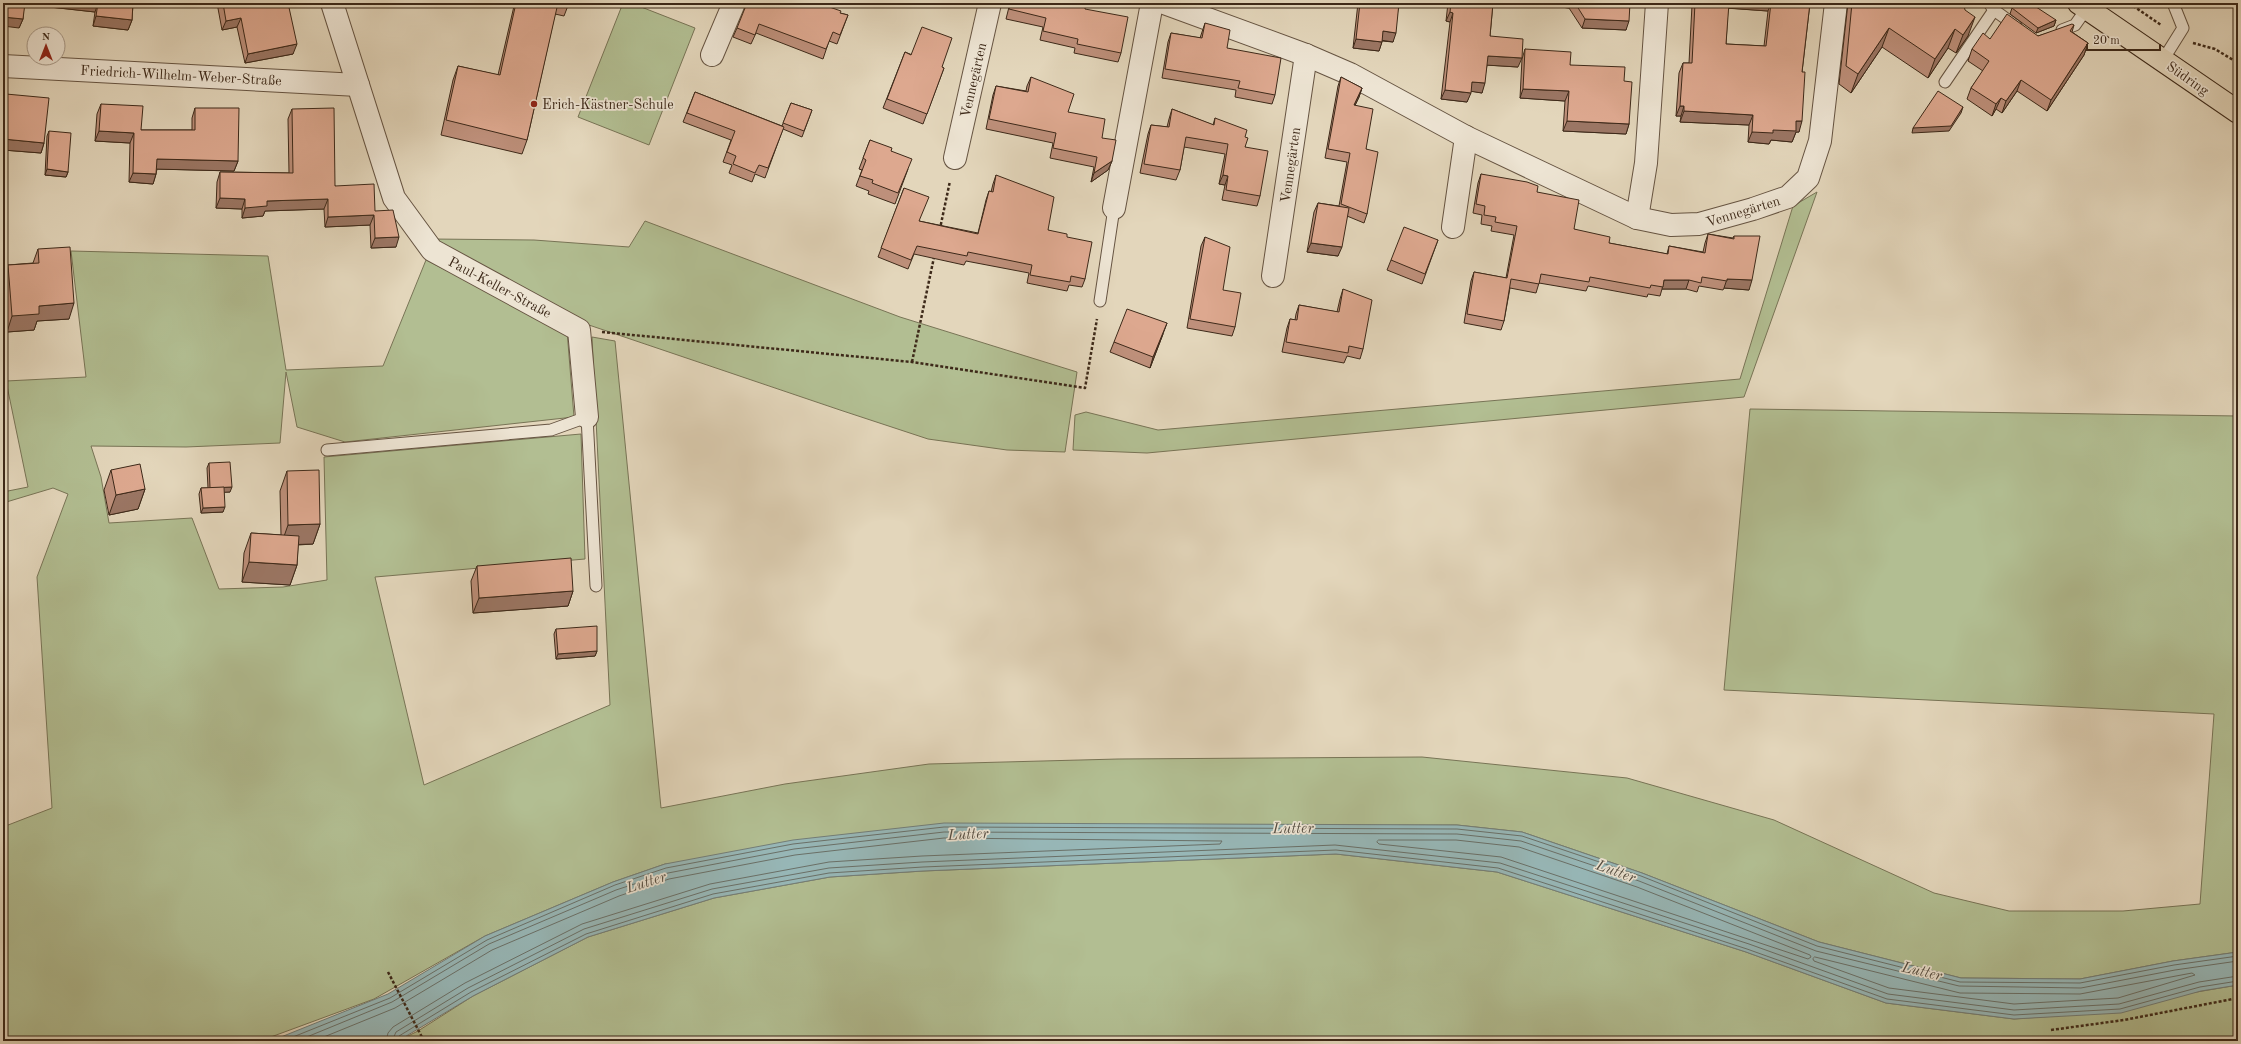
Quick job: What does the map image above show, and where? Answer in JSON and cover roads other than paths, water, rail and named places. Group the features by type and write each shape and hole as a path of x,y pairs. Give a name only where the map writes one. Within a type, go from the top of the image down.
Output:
{"main road":[{"name":"Südring","path":"2083,6 2238,112"}],"street":[{"name":"Paul-Keller-Straße","path":"332,3 394,198 432,250 579,330 587,417"},
{"path":"712,55 734,3"},
{"name":"Vennegärten","path":"955,158 990,3"},
{"path":"1114,208 1152,3"},
{"name":"Vennegärten","path":"1164,3 1306,54 1350,74 1466,138 1637,218 1671,224 1700,224 1788,197 1808,178 1820,141 1836,3"},
{"path":"1637,218 1646,163 1657,3"},
{"name":"Vennegärten","path":"1273,276 1306,54"},
{"name":"Friedrich-Wilhelm-Weber-Straße","path":"3,66 358,85"},
{"path":"1453,227 1466,138"}],"lane":[{"path":"2163,60 2183,28 2173,3"},
{"path":"1945,82 1992,6 2024,32"},
{"path":"2049,36 2075,25 2083,6"},
{"path":"1100,300 1114,208"},
{"path":"327,450 551,430 587,417 596,586"}],"water":[{"name":"Lutter","path":"944,823 1457,825 1522,832 1642,873 1819,942 1961,978 2080,979 2173,961 2238,952 2238,985 2201,991 2121,1013 2014,1019 1886,1003 1746,952 1497,872 1336,854 923,871 830,877 714,898 588,937 473,996 398,1041 271,1041 388,994 485,936 613,882 665,864 793,840"}],"place":[{"name":"Erich-Kästner-Schule","path":"534,104"}]}
